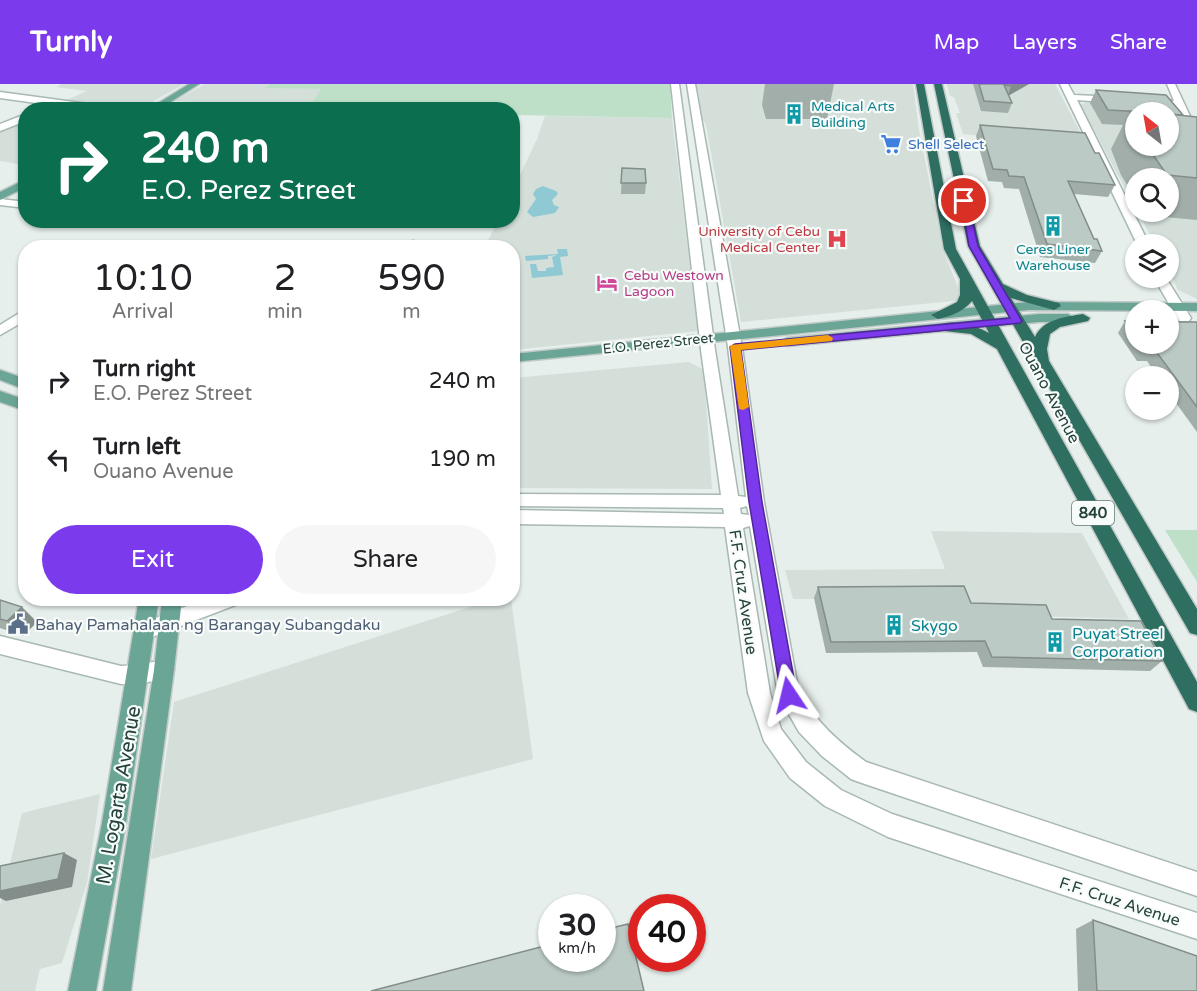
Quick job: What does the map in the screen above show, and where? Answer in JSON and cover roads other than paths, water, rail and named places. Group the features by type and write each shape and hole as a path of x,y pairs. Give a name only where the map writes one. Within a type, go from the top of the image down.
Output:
{"highway":[{"name":"Ouano Avenue","path":"920,84 950,249 1197,702"},
{"name":"Ouano Avenue","path":"938,84 974,246 1197,627"},
{"path":"932,148 952,149"},
{"path":"941,321 966,301 968,293 966,278"},
{"path":"996,286 1022,298 1054,306"},
{"path":"1043,365 1039,346 1043,332 1058,323 1083,318"},
{"path":"941,321 978,331 1004,348"}],"main road":[{"path":"165,102 195,84"},
{"path":"0,199 18,187"},
{"name":"E.O. Perez Street","path":"987,317 1009,308 1054,306 1181,316 1197,307"},
{"name":"E.O. Perez Street","path":"520,367 734,341 987,317 1016,321 1125,318"},
{"name":"E.O. Perez Street","path":"520,357 707,344"},
{"path":"0,375 18,382"},
{"path":"0,386 18,392"},
{"path":"0,396 18,403"},
{"name":"M. Logarta Avenue","path":"82,991 114,823 148,606"},
{"name":"M. Logarta Avenue","path":"117,991 172,606"}],"street":[{"name":"F.F. Cruz Avenue","path":"675,84 707,344 759,693 772,734 798,770 833,798 888,825 1197,926"},
{"name":"F.F. Cruz Avenue","path":"691,84 734,341 757,511 789,695 807,725 830,749 859,771 1197,884"},
{"path":"1064,84 1138,234"},
{"path":"1171,84 1197,142"},
{"path":"0,95 56,102"},
{"path":"1070,97 1125,101"},
{"path":"1136,101 1180,104"},
{"path":"0,128 18,120"},
{"path":"0,199 18,203"},
{"path":"1166,288 1181,316"},
{"path":"0,331 18,319"},
{"path":"520,500 732,512"},
{"path":"520,517 757,511"},
{"path":"145,631 211,606"},
{"path":"0,645 121,675 138,675 164,669"}],"water":[{"path":"543,186 556,191 558,194 552,200 554,205 559,207 555,213 533,217 527,212 536,199 533,194 536,189"},
{"path":"557,249 567,249 568,256 560,257 563,275 532,278 530,264 536,264 538,271 546,271 546,268 554,267 552,257 557,255 548,256 548,259 526,261 525,256 558,254"}],"place":[{"name":"Medical Arts Building","path":"794,114"},
{"name":"Shell Select","path":"891,144"},
{"name":"Ceres Liner Warehouse","path":"1053,226"},
{"name":"University of Cebu Medical Center","path":"837,239"},
{"name":"Cebu Westown Lagoon","path":"607,283"},
{"name":"Bahay Pamahalaan ng Barangay Subangdaku","path":"18,624"},
{"name":"Skygo","path":"894,625"},
{"name":"Puyat Streel Corporation","path":"1055,642"}]}
